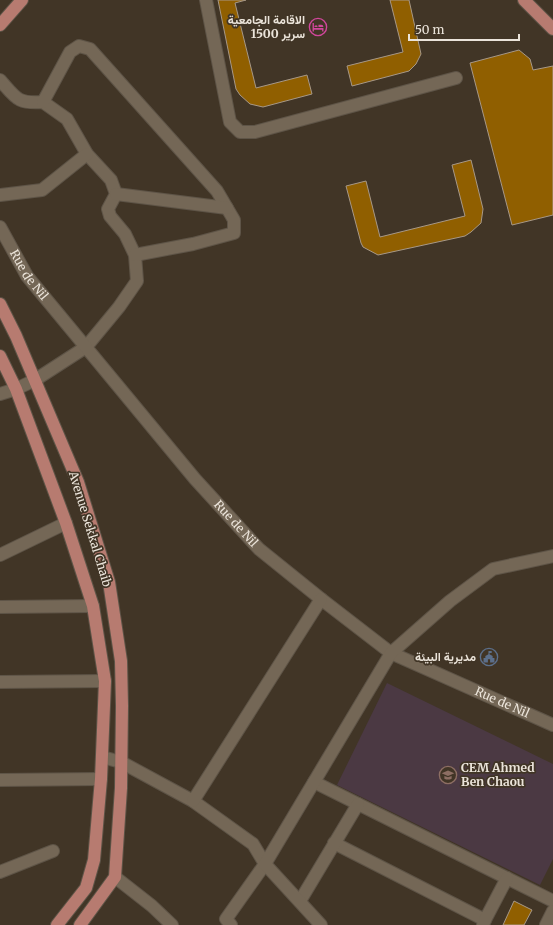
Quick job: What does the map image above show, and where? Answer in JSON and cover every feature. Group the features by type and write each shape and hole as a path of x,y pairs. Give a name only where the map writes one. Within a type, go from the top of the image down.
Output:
{"main road":[{"path":"0,25 22,0"},
{"path":"524,0 553,29"},
{"name":"Avenue Sekkal Chaib","path":"0,304 16,336 78,482 108,582 121,661 121,788 115,877"},
{"name":"Avenue Sekkal Chaib","path":"0,356 16,389 66,523 93,606 105,681 101,779 94,860 86,888 57,925"},
{"path":"80,925 115,877"}],"street":[{"path":"206,0 230,122 240,132 255,132 456,78"},
{"path":"43,102 70,52 79,46 90,49 217,191 234,220 234,233 193,244 135,255"},
{"path":"0,80 17,99 28,103 43,102 67,120 87,154 111,180 116,194 108,209 110,216 124,234 135,255 137,281 119,307 86,347 35,380 16,389 0,394"},
{"path":"0,195 42,190 87,154"},
{"path":"116,194 227,208"},
{"name":"Rue de Nil","path":"0,227 27,276 195,479 259,549 391,653 553,725"},
{"path":"0,554 66,523"},
{"path":"231,925 226,919 265,864 391,653 450,601 493,569 553,556"},
{"path":"193,801 321,599"},
{"path":"0,607 93,606"},
{"path":"0,682 105,681"},
{"path":"102,757 121,762 193,801 253,844 265,864 300,901 316,923"},
{"path":"0,780 101,779"},
{"path":"314,782 553,901"},
{"path":"300,901 358,804"},
{"path":"334,843 484,923 507,878"},
{"path":"0,872 53,851"},
{"path":"115,877 152,906 172,925"},
{"path":"546,925 553,911"}],"shaded area":[{"name":"CEM Ahmed Ben Chaou","path":"387,683 553,764 553,859 540,885 337,785"}],"building":[{"path":"218,0 246,0 235,3 256,88 307,75 312,94 263,107 250,104 240,95 236,89"},
{"path":"390,0 409,0 421,54 416,64 409,71 352,86 347,66 403,52"},
{"path":"519,50 530,59 533,70 553,66 553,215 512,225 470,63"},
{"path":"471,160 483,209 481,223 471,232 465,236 378,255 363,247 346,186 366,181 380,237 465,216 452,165"},
{"path":"514,901 532,910 524,925 503,925"}],"place":[{"name":"الاقامة الجامعية 1500 سرير","path":"318,27"},
{"name":"مديرية البيئة","path":"489,657"},
{"name":"CEM Ahmed Ben Chaou","path":"448,775"}]}
